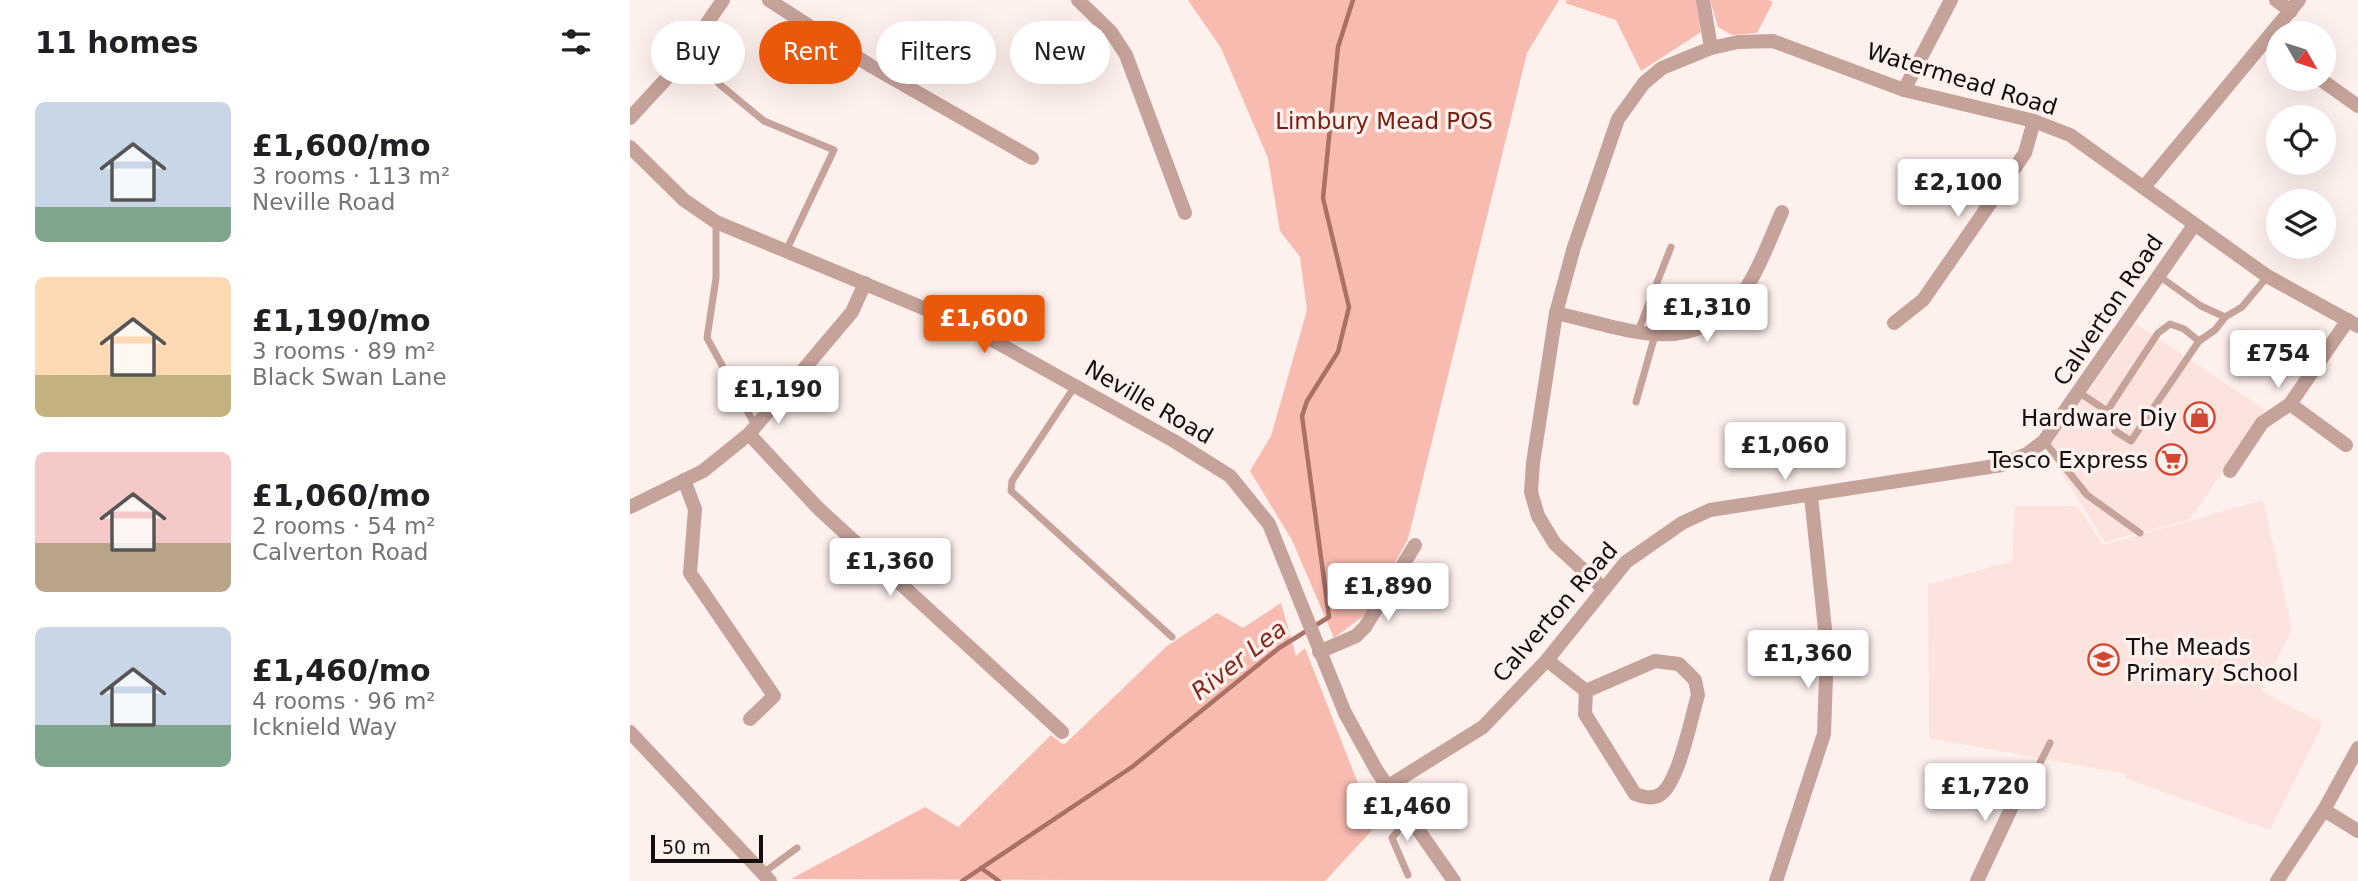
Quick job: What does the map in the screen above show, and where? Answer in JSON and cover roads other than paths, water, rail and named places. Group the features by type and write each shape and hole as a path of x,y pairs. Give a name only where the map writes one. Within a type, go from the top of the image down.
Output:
{"street":[{"path":"630,118 677,67 723,0"},
{"path":"769,0 871,66 1032,158"},
{"path":"1078,0 1111,32 1126,55 1185,213"},
{"path":"1703,0 1712,48"},
{"path":"1904,90 1951,0"},
{"path":"2276,0 2295,5 2286,21"},
{"name":"Watermead Road","path":"1604,589 1555,544 1538,516 1531,492 1556,313 1574,247 1618,119 1630,98 1662,68 1712,48 1738,42 1773,41 1904,90 2034,121 2070,135 2267,276 2353,323"},
{"path":"2144,187 2266,54"},
{"path":"2336,90 2358,106"},
{"path":"1894,324 1923,300 2010,175 2025,153 2034,121"},
{"name":"Neville Road","path":"630,147 684,200 716,222 969,327 1230,476 1269,524 1291,573 1304,615 1345,713 1377,771 1390,785 1454,881"},
{"path":"1556,313 1655,335 1683,335 1710,324 1734,305 1750,282 1782,212"},
{"name":"Calverton Road","path":"1390,785 1483,727 1547,660 1626,562 1650,543 1710,510 2002,466 2027,454 2044,441 2080,393 2193,225"},
{"path":"630,507 704,471 752,429 852,312 865,283"},
{"path":"2230,471 2262,423 2290,404 2353,323"},
{"path":"2290,404 2346,445"},
{"path":"752,429 818,508 1062,732"},
{"path":"684,480 695,509 690,573 774,696 750,719"},
{"path":"1776,881 1824,734 1827,648 1811,496"},
{"path":"1319,652 1356,636 1365,627 1415,545"},
{"path":"1547,660 1586,691"},
{"path":"1654,661 1679,664 1695,680 1698,695 1671,784 1659,796 1645,798 1635,794 1585,714 1586,691 1654,661"},
{"path":"630,732 767,877"},
{"path":"2277,881 2324,810 2358,748"},
{"path":"1977,881 2024,781"},
{"path":"2324,810 2358,831"}],"lane":[{"path":"719,84 764,121 834,149 786,251"},
{"path":"716,222 716,278 707,338 752,429"},
{"path":"1638,331 1671,247"},
{"path":"2160,276 2201,306 2225,317"},
{"path":"2080,393 2107,411 2115,431 2131,441 2199,341 2216,330 2225,317 2242,307 2267,276"},
{"path":"2107,411 2158,333 2170,324 2183,329 2199,341"},
{"path":"1636,402 1655,335"},
{"path":"1075,386 1012,481 1011,491 1172,637"},
{"path":"2044,441 2087,495 2140,533"},
{"path":"2024,781 2039,765 2050,743"},
{"path":"1408,876 1392,838 1410,816"},
{"path":"767,877 797,848"}],"waterway":[{"name":"River Lea","path":"962,881 1132,767 1279,648 1329,617 1302,416 1307,401 1338,352 1349,307 1323,198 1338,47 1353,0"},
{"path":"981,868 999,881"}],"place":[{"name":"Hardware Diy","path":"2200,418"},
{"name":"Tesco Express","path":"2171,460"},
{"name":"The Meads Primary School","path":"2103,660"}],"park label":[{"name":"Limbury Mead POS","path":"1384,121"}]}
